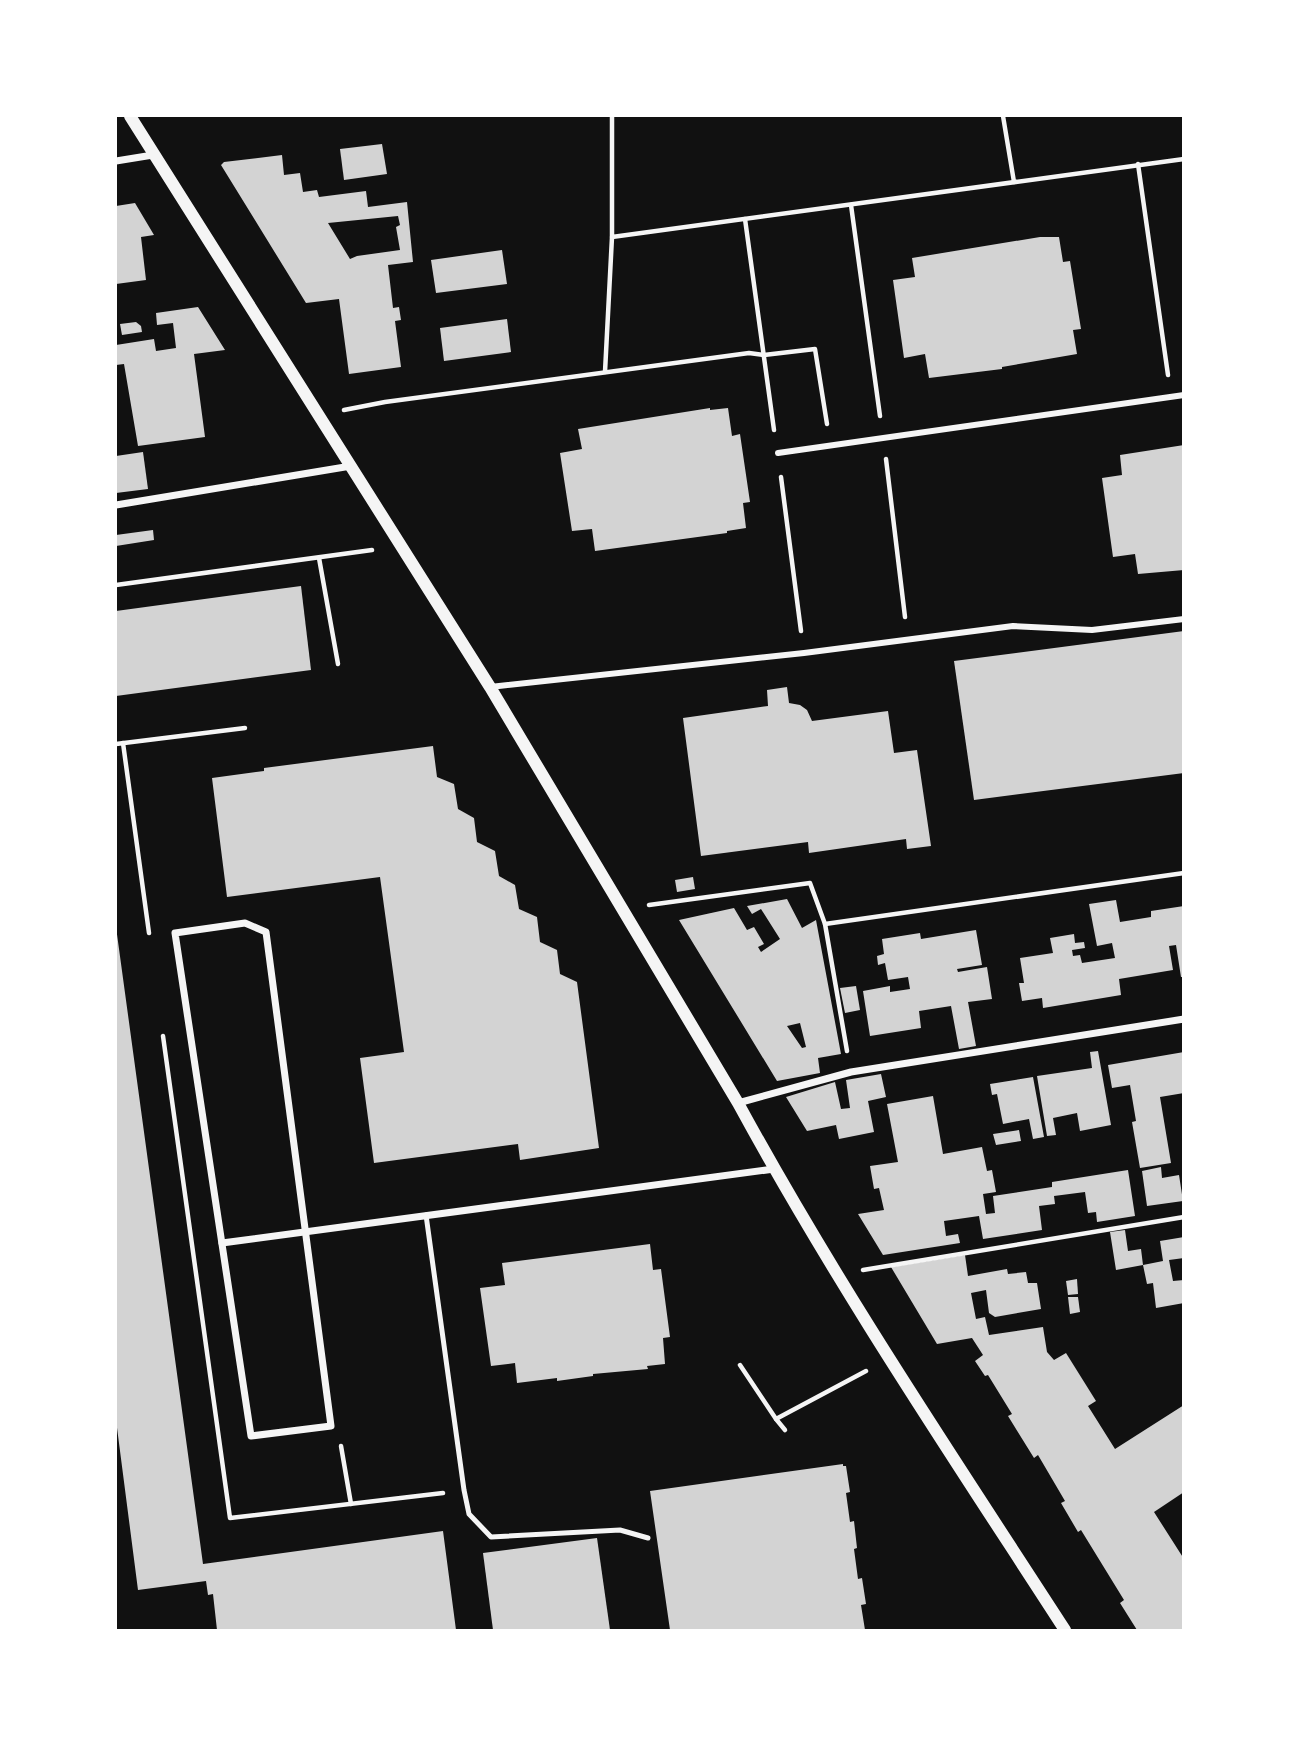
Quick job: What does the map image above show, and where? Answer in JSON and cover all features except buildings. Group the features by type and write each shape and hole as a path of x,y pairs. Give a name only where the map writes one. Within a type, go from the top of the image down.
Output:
{"street":[{"path":"130,116 490,687 738,1103 836,1274 1065,1630"},
{"path":"116,161 153,155"},
{"path":"778,453 1184,395"},
{"path":"116,505 352,466"},
{"path":"490,687 804,653 1013,626 1092,630 1184,619"},
{"path":"245,923 266,932 304,1231 331,1426 251,1436 175,933 245,923"},
{"path":"738,1103 850,1072 1184,1019"},
{"path":"222,1243 774,1170"}],"lane":[{"path":"426,1215 469,1514 491,1537 620,1530 648,1538"}],"path":[{"path":"605,372 612,237 612,116"},
{"path":"1003,116 1014,182"},
{"path":"612,237 1184,159"},
{"path":"1138,164 1171,397"},
{"path":"319,415 385,402 605,372 749,353 764,355 815,349 830,446"},
{"path":"116,585 401,547"},
{"path":"320,558 338,664"},
{"path":"116,744 245,728"},
{"path":"825,924 1184,873"},
{"path":"621,909 810,883 825,924 850,1072"},
{"path":"836,1274 1184,1217"},
{"path":"776,1419 889,1358"},
{"path":"740,1365 785,1430"},
{"path":"331,1426 340,1442 351,1504"}]}
